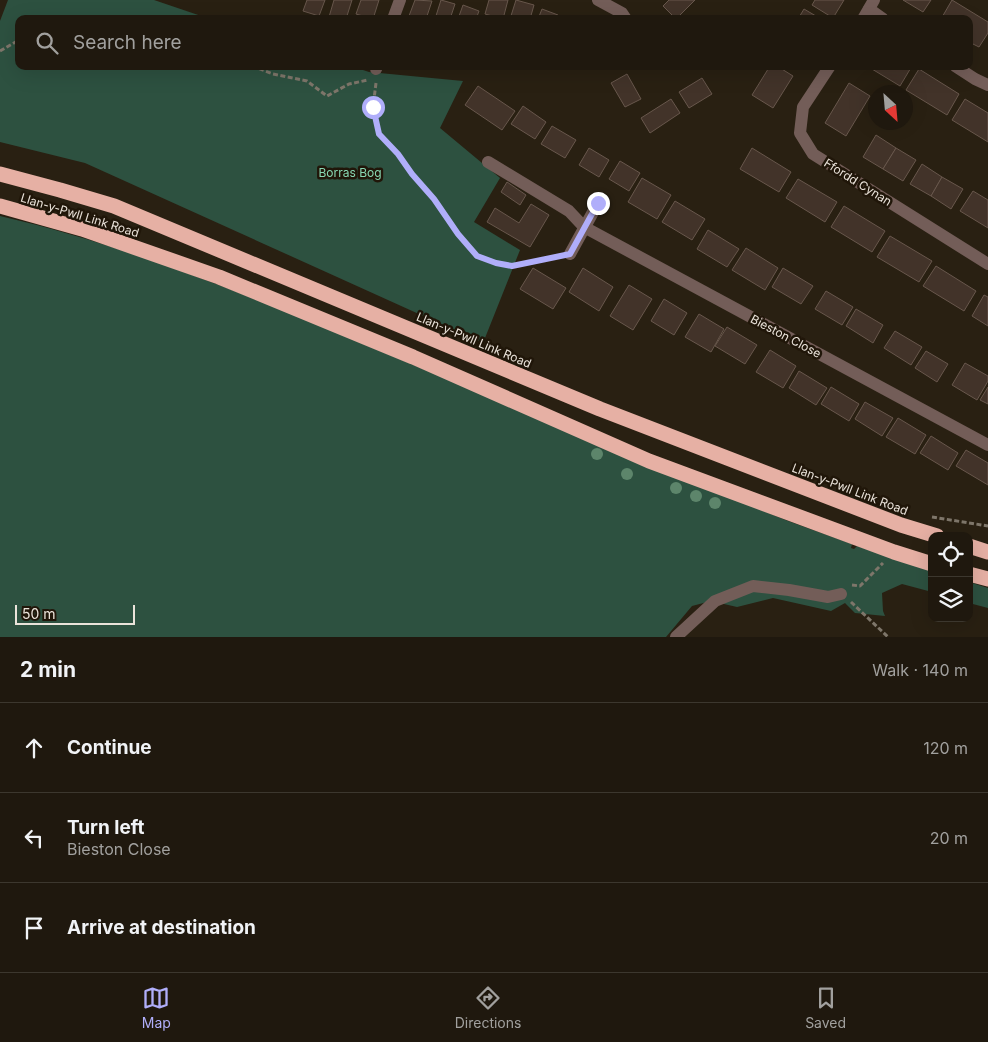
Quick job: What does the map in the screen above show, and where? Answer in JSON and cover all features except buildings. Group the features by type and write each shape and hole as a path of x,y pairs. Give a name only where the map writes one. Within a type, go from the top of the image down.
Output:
{"highway":[{"name":"Llan-y-Pwll Link Road","path":"0,174 114,206 600,409 892,521 928,533"},
{"name":"Llan-y-Pwll Link Road","path":"0,206 82,228 219,278 412,357 649,461 894,552 928,563"},
{"path":"973,547 988,552"},
{"path":"973,575 988,579"}],"street":[{"path":"395,15 400,0"},
{"path":"598,0 623,15"},
{"name":"Ffordd Cynan","path":"827,70 802,107 800,132 813,154 988,264"},
{"path":"962,70 988,85"},
{"name":"Bieston Close","path":"488,162 569,211 584,227 988,445"},
{"path":"570,254 598,203"},
{"path":"676,637 714,601 753,586 828,596 841,594"}],"path":[{"path":"0,51 15,42"},
{"path":"262,70 307,81 327,96 349,84 374,79 376,81 373,107 379,134 398,154 412,174 434,199 458,234 477,256 496,263 512,266 570,254"},
{"path":"841,594 888,637"}],"green space":[{"name":"Borras Bog","path":"8,0 154,0 198,15 15,15 15,70 363,70 463,81 440,128 500,178 474,222 520,250 483,343 85,163 0,142 0,21"},
{"path":"0,216 100,243 199,277 788,521 852,544 851,548 854,549 857,546 928,570 928,591 902,584 882,593 885,616 855,613 845,603 831,611 773,598 737,607 711,601 692,606 666,637 0,637"},
{"path":"973,583 988,588 988,608 973,604"}],"route":[{"path":"373,107 379,134 398,154 412,174 428,190 458,234 477,256 496,263 512,266 570,254 598,203"}]}
